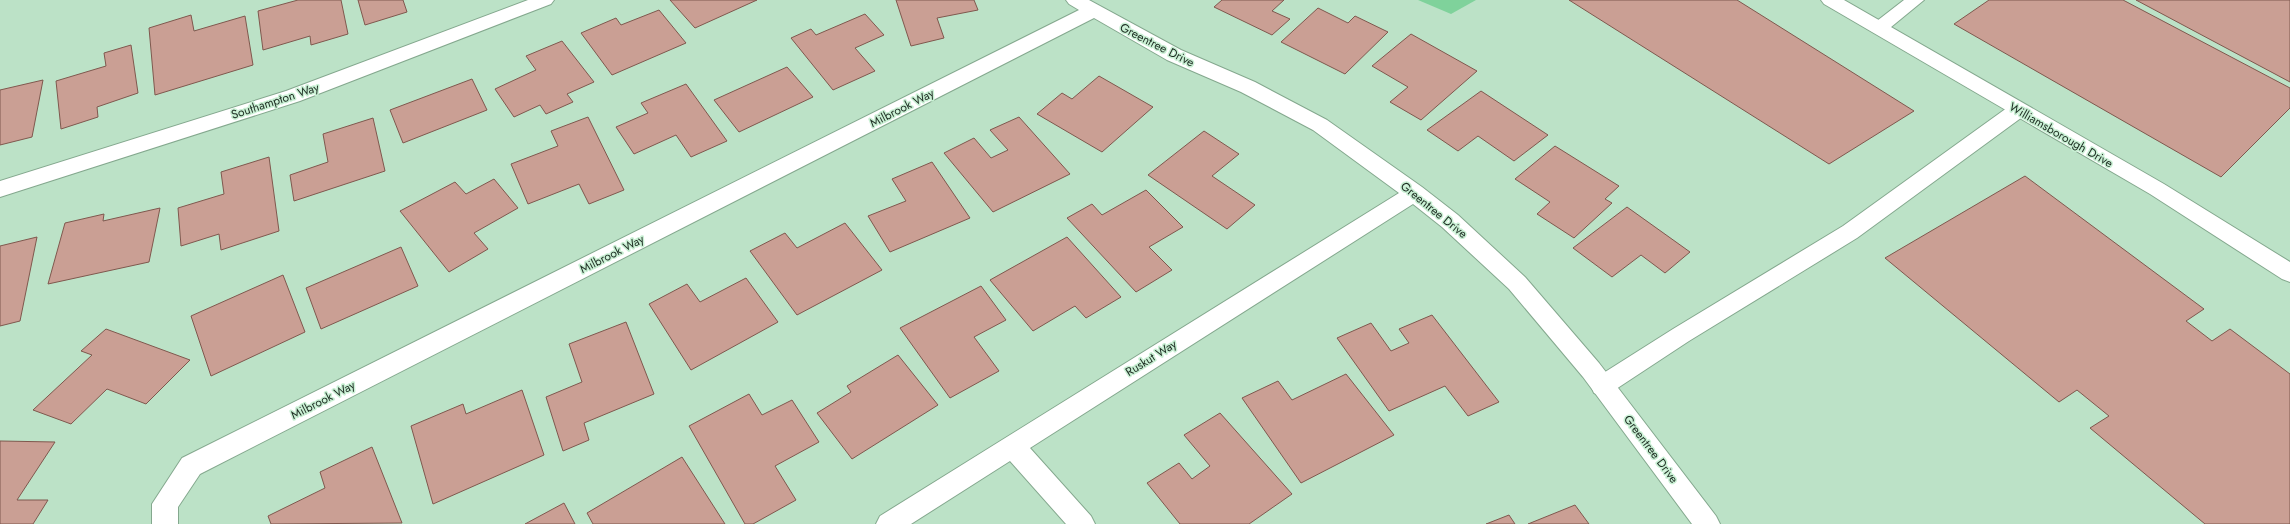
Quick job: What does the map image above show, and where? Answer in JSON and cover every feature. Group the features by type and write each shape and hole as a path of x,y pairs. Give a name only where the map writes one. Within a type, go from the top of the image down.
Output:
{"street":[{"name":"Southampton Way","path":"0,189 292,96 457,35 545,0"},
{"name":"Williamsborough Drive","path":"1830,0 2157,189 2290,273"},
{"name":"Greentree Drive","path":"1084,6 1174,55 1248,87 1320,125 1415,193 1450,221 1517,283 1602,386 1707,524"},
{"name":"Milbrook Way","path":"165,524 165,504 191,466 1084,6"},
{"name":"Ruskut Way","path":"889,524 1012,445 1415,193"},
{"path":"1012,445 1082,524"}],"lane":[{"path":"1878,28 1915,0"},
{"path":"1602,386 1681,334 1850,232 2018,110"}],"green space":[{"path":"1418,0 1476,0 1451,14"}],"building":[{"path":"298,0 341,0 348,34 311,45 310,36 263,50 258,11"},
{"path":"358,0 403,0 407,12 365,25"},
{"path":"670,0 757,0 695,28"},
{"path":"896,0 974,0 978,10 937,18 944,38 911,46"},
{"path":"1222,0 1284,0 1272,11 1290,19 1272,35 1214,7"},
{"path":"1569,0 1737,0 1914,111 1829,164"},
{"path":"1989,0 2123,0 2290,88 2290,108 2221,177 1954,24"},
{"path":"2136,0 2290,0 2290,82"},
{"path":"1318,8 1348,23 1355,16 1388,32 1345,74 1281,42"},
{"path":"659,10 686,43 612,75 581,33 616,18 621,25"},
{"path":"865,14 884,35 855,48 875,71 833,90 791,38 811,29 816,35"},
{"path":"191,15 194,31 245,16 253,65 155,95 149,28"},
{"path":"1411,34 1477,71 1421,120 1390,102 1408,87 1372,66"},
{"path":"562,41 594,82 567,94 573,102 546,114 540,105 514,117 495,89 536,70 526,56"},
{"path":"131,45 138,93 97,107 98,117 61,129 56,81 106,66 104,53"},
{"path":"787,67 813,97 739,132 714,100"},
{"path":"1099,76 1153,107 1102,152 1037,114 1062,93 1072,99"},
{"path":"472,79 487,110 403,143 390,110"},
{"path":"43,80 32,137 0,145 0,90"},
{"path":"686,84 727,141 691,157 676,135 634,154 616,127 648,113 641,103"},
{"path":"1481,91 1548,135 1514,161 1478,136 1458,151 1427,130"},
{"path":"588,117 624,190 589,204 579,184 528,204 511,164 558,146 551,131"},
{"path":"1019,117 1070,174 993,212 944,153 974,138 991,158 1008,150 990,130"},
{"path":"373,118 385,171 294,201 290,175 328,162 323,134"},
{"path":"1204,131 1239,154 1212,176 1255,205 1227,229 1148,175"},
{"path":"1555,146 1619,186 1605,199 1612,203 1574,238 1537,214 1550,202 1515,179"},
{"path":"269,157 279,231 221,250 219,234 181,246 178,208 224,194 221,172"},
{"path":"932,162 970,218 890,252 868,216 906,201 892,179"},
{"path":"2025,176 2204,309 2186,321 2212,341 2230,329 2290,374 2290,524 2205,524 2090,428 2109,416 2077,390 2059,402 1885,258"},
{"path":"494,179 518,208 474,233 488,249 449,272 400,211 455,182 466,194"},
{"path":"1146,190 1183,227 1149,247 1172,270 1136,292 1067,218 1092,204 1102,215"},
{"path":"1627,207 1690,252 1665,273 1641,255 1612,277 1573,248"},
{"path":"160,208 149,262 48,284 65,223 104,214 103,221"},
{"path":"845,223 882,270 797,315 750,251 785,233 797,248"},
{"path":"37,237 20,321 0,326 0,246"},
{"path":"1067,237 1121,297 1086,318 1075,306 1033,331 990,280"},
{"path":"401,247 418,286 321,329 306,288"},
{"path":"283,275 305,332 211,376 191,316"},
{"path":"746,278 778,322 691,370 649,304 687,284 700,302"},
{"path":"981,286 1006,320 974,337 999,371 950,398 900,328"},
{"path":"1432,315 1499,402 1468,416 1445,386 1389,411 1337,338 1371,323 1391,351 1409,343 1399,329"},
{"path":"626,322 654,394 584,423 589,440 563,451 546,397 582,382 569,344"},
{"path":"106,329 190,360 146,404 107,389 71,424 33,410 92,355 81,351"},
{"path":"898,355 938,405 852,459 817,413 851,392 847,386"},
{"path":"1346,374 1394,435 1301,483 1242,398 1278,381 1292,400"},
{"path":"522,390 544,455 433,504 411,426 463,404 466,414"},
{"path":"749,394 762,415 792,400 819,442 775,466 796,500 753,524 745,524 689,426"},
{"path":"1220,413 1292,494 1249,524 1180,524 1147,483 1179,463 1192,479 1210,466 1184,435"},
{"path":"0,441 55,442 17,500 48,500 33,524 0,524"},
{"path":"372,447 402,523 271,524 268,516 325,488 320,472"},
{"path":"682,457 725,524 593,524 587,513"},
{"path":"564,503 575,524 525,524"},
{"path":"1575,505 1589,524 1528,524"},
{"path":"1509,515 1515,524 1486,524"}]}
